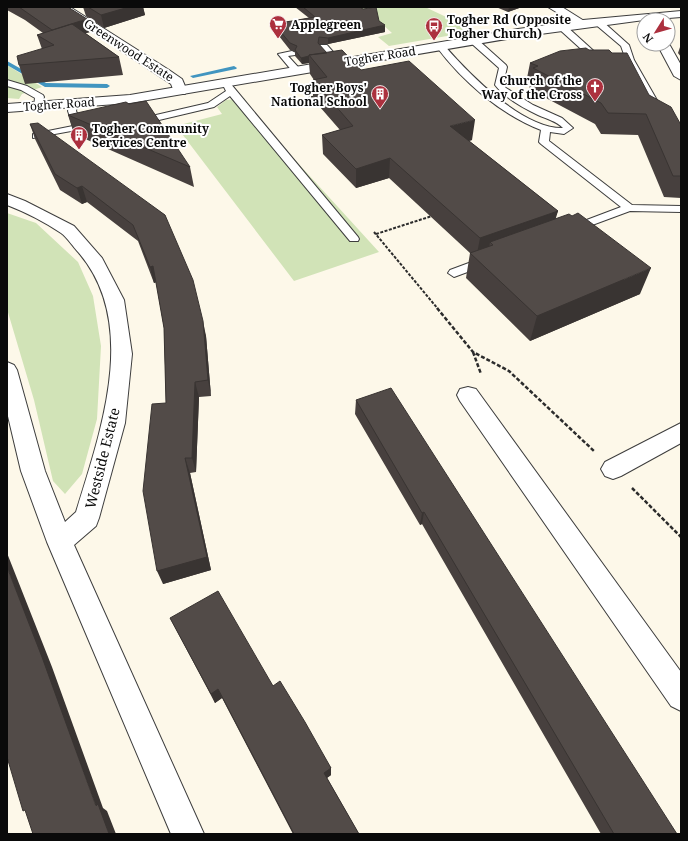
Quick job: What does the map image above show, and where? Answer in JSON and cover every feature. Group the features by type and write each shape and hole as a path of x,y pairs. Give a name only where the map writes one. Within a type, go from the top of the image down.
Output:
{"street":[{"path":"554,7 583,24"},
{"name":"Greenwood Estate","path":"67,10 85,10"},
{"name":"Greenwood Estate","path":"67,10 177,82 180,91"},
{"name":"Togher Road","path":"7,108 130,99 180,91 229,87 245,79 296,70 562,27 636,19"},
{"path":"668,52 681,76"},
{"name":"Westside Estate","path":"7,200 19,204 68,230 96,262 114,300 116,308 122,354 114,423 87,518 60,542"},
{"path":"7,370 34,471 60,542 188,834"},
{"path":"468,396 681,696"},
{"path":"613,469 681,432"}],"lane":[{"path":"598,22 625,45 627,60 662,118 672,126 681,143"},
{"path":"562,27 594,56 608,61"},
{"path":"440,46 469,77 508,108 546,129 564,131 568,128 564,122 540,112 504,90 499,85 503,67 474,41"},
{"path":"322,47 324,47 338,63"},
{"path":"292,53 282,54 296,70"},
{"path":"7,83 23,86 40,97 38,106"},
{"path":"159,117 211,105 229,87 354,239"},
{"path":"74,103 72,111 79,128"},
{"path":"36,136 100,123"},
{"path":"546,129 544,142 629,208"},
{"path":"563,232 629,208 681,210"},
{"path":"454,273 498,257"}],"path":[{"path":"245,79 264,108 319,95"},
{"path":"436,214 374,233 473,352 509,371 613,469 681,537"}],"green space":[{"path":"360,7 425,7 476,31 389,46 378,37 392,33"},
{"path":"7,65 42,87 22,94 19,99 7,98"},
{"path":"244,98 255,116 379,252 294,281 176,126 222,114 217,107 226,100"},
{"path":"7,213 36,223 78,262 93,296 101,346 97,419 82,474 65,494 53,481 34,400 7,309"}],"building":[{"path":"19,7 68,7 87,19 52,30"},
{"path":"88,7 129,7 101,15"},
{"path":"303,7 360,7 363,9 376,7 379,21 385,25 328,38 319,37 318,43 327,53 309,55 301,58 295,50 297,46 290,43 274,24 315,17"},
{"path":"72,24 119,57 19,65 17,56 54,45 37,35"},
{"path":"586,48 589,50 609,50 612,53 627,53 649,95 671,107 681,125 681,176 673,176 646,114 608,113 601,103 533,68 538,66 530,63 560,51"},
{"path":"342,50 361,70 409,61 475,120 450,126 558,211 480,238 390,158 356,169 322,135 353,126 313,80 327,77 309,55"},
{"path":"146,101 190,167 68,115 126,102 129,104"},
{"path":"38,123 165,215 193,280 203,321 208,380 195,382 192,458 185,458 207,557 157,571 143,491 152,404 166,403 164,328 153,266 150,267 133,225 82,186 77,188 55,174 30,124"},
{"path":"578,213 651,268 537,316 470,253 493,245 490,242 569,214 572,216"},
{"path":"391,388 677,834 614,834 424,512 422,513 356,400"},
{"path":"7,567 42,657 96,806 98,804 109,834 33,834 25,810 23,811 7,757"},
{"path":"218,591 273,686 280,681 305,722 331,768 324,773 359,834 294,834 218,689 211,694 170,618"}],"waterway":[{"path":"7,63 45,85 107,86"},
{"path":"193,76 234,68"}],"place":[{"name":"Applegreen","path":"278,39"},
{"name":"Togher Rd (Opposite Togher Church)","path":"434,41"},
{"name":"Church of the Way of the Cross","path":"595,102"},
{"name":"Togher Boys' National School","path":"380,109"},
{"name":"Togher Community Services Centre","path":"79,150"}]}
